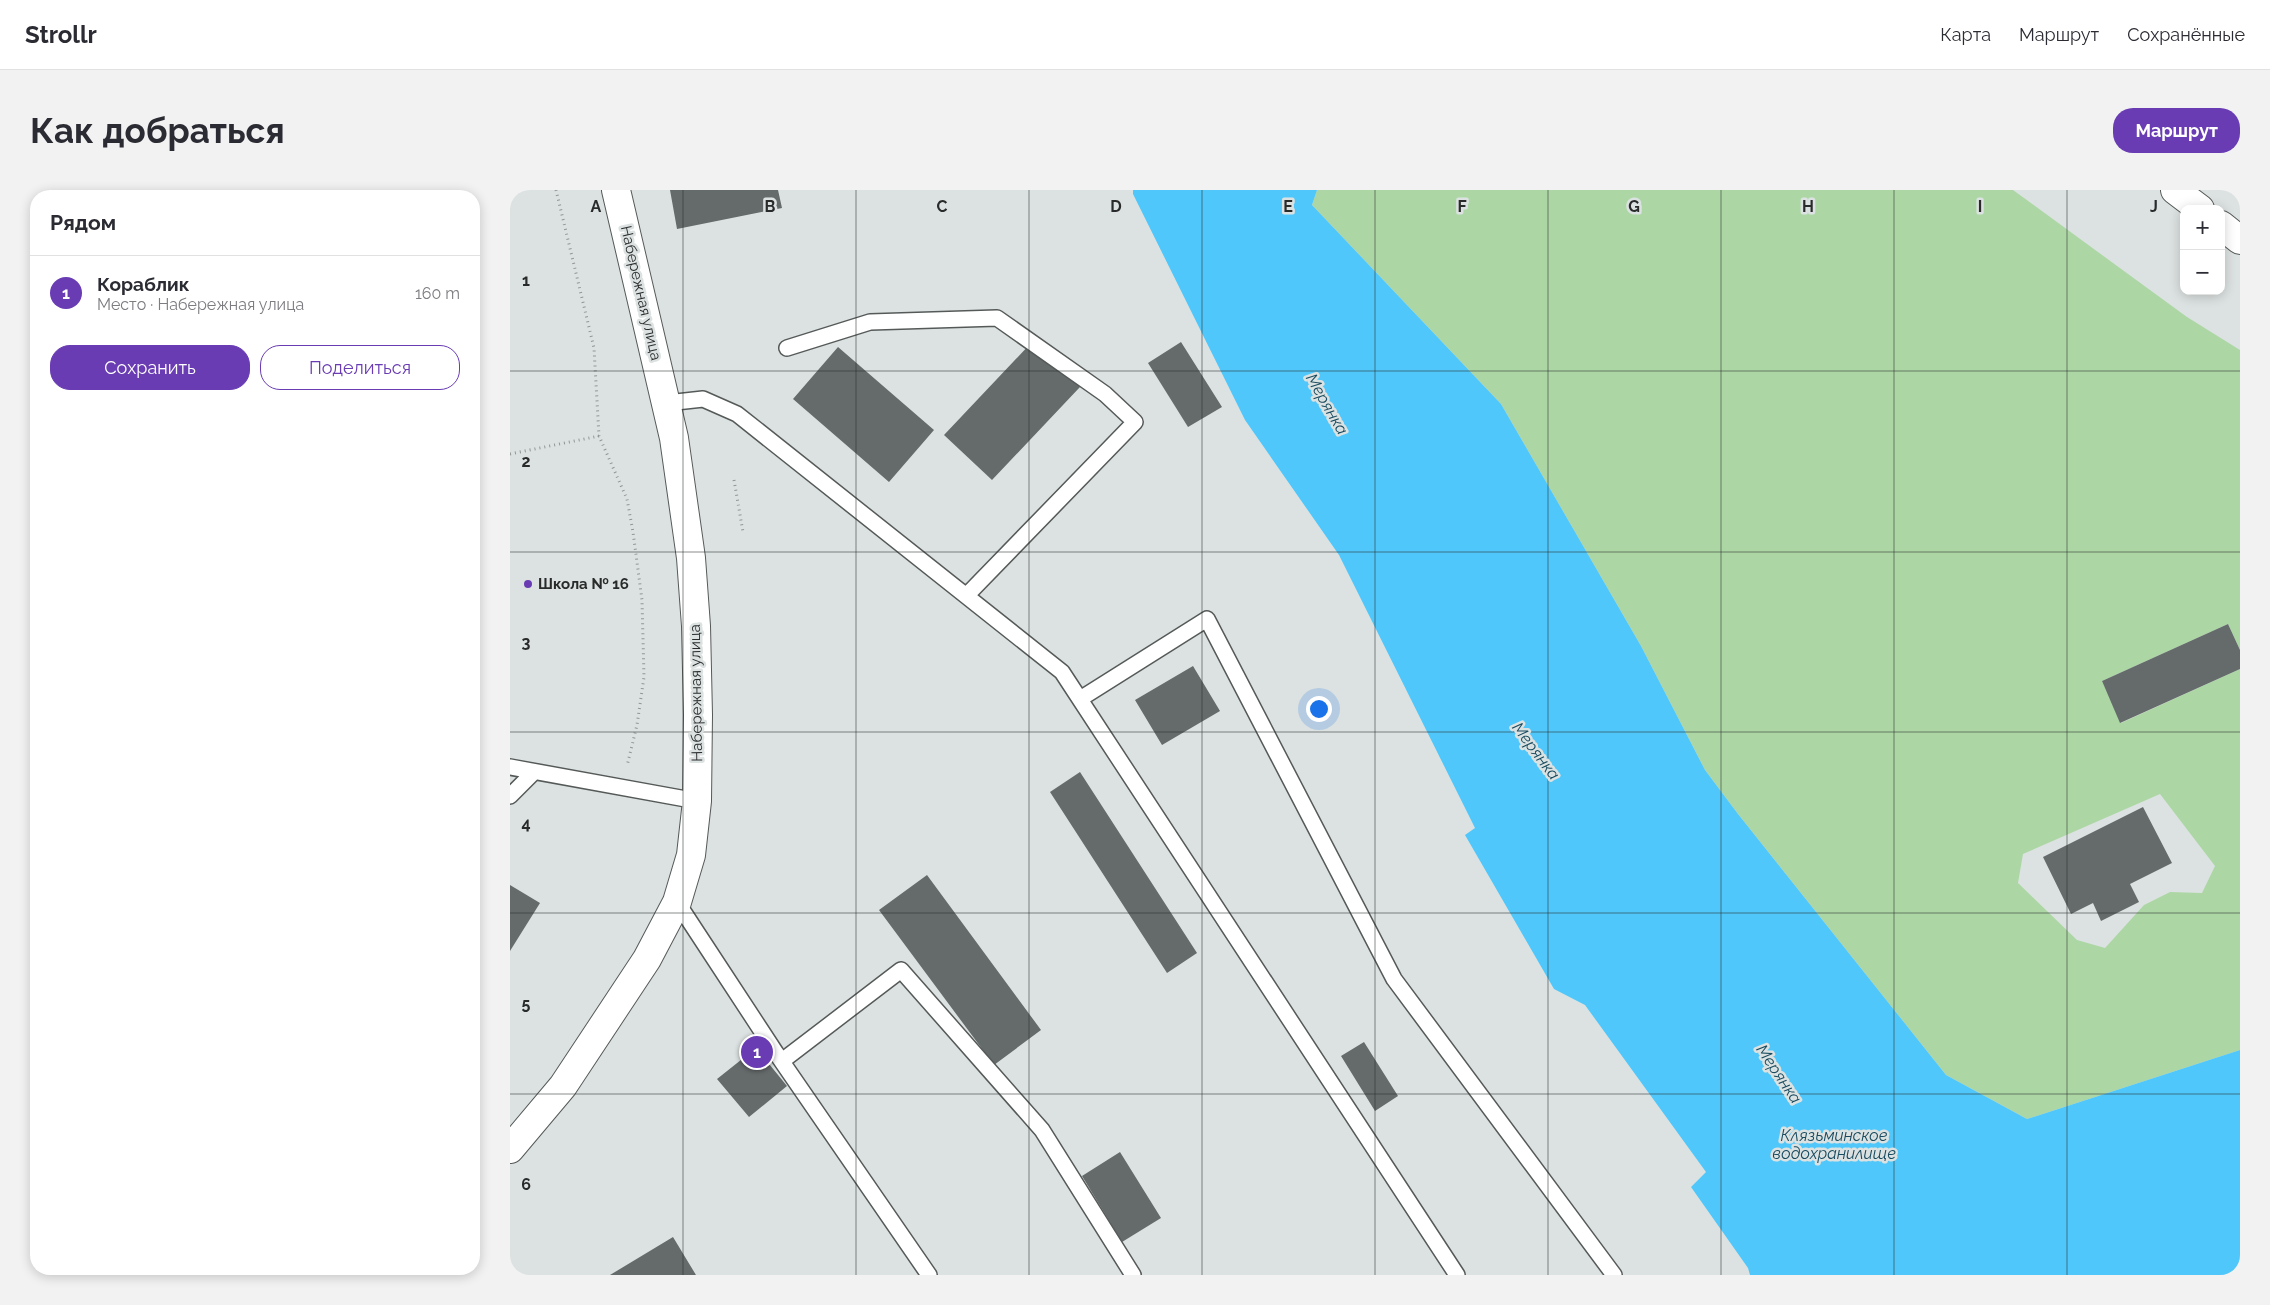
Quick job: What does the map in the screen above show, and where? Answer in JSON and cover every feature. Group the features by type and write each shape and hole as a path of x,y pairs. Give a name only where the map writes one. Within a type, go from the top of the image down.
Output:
{"street":[{"name":"Набережная улица","path":"510,1149 563,1086 647,959 677,902 691,855 697,801 696,634 691,558 682,489 667,403 616,190"},
{"path":"2175,190 2195,205"},
{"path":"2225,228 2240,240"}],"lane":[{"path":"787,348 870,322 997,318 1105,394 1135,422 967,595"},
{"path":"667,403 703,399 737,414 1062,672 1457,1275"},
{"path":"1080,699 1207,620 1394,979 1614,1275"},
{"path":"510,767 697,801"},
{"path":"510,796 534,772"},
{"path":"677,902 782,1061 928,1275"},
{"path":"782,1061 901,970 1042,1130 1133,1275"}],"path":[{"path":"556,190 594,348 599,436 627,499 642,600 644,677 638,725 626,771"},
{"path":"510,454 599,436"},
{"path":"734,480 743,532"}],"green space":[{"path":"1317,190 2013,190 2187,317 2240,350 2240,650 2228,624 2102,681 2121,723 2240,669 2240,1050 2027,1119 1946,1075 1705,770 1641,646 1501,404 1312,205","holes":["2160,794 2215,866 2202,893 2170,892 2144,905 2105,948 2077,940 2018,883 2023,854"]}],"water":[{"name":"Клязьминское водохранилище","path":"1133,190 1317,190 1312,205 1501,404 1641,646 1705,770 1946,1075 2027,1119 2240,1050 2240,1275 1750,1275 1748,1268 1691,1187 1706,1172 1585,1005 1554,989 1465,835 1475,828 1339,555 1245,420 1133,194"}],"building":[{"path":"670,190 778,190 782,208 677,229"},
{"path":"1032,342 1080,387 992,480 944,435"},
{"path":"1181,342 1222,407 1188,427 1148,363"},
{"path":"838,347 934,430 889,482 793,399"},
{"path":"2228,624 2240,650 2240,669 2120,723 2102,681"},
{"path":"1193,666 1220,711 1162,745 1135,700"},
{"path":"1080,772 1197,953 1167,973 1050,792"},
{"path":"2143,807 2172,863 2130,884 2139,902 2101,921 2093,903 2071,914 2043,857"},
{"path":"927,875 1041,1030 994,1065 879,910"},
{"path":"510,885 540,903 510,951"},
{"path":"1364,1042 1398,1096 1375,1111 1341,1056"},
{"path":"756,1048 787,1086 749,1117 717,1079"},
{"path":"1120,1152 1161,1218 1122,1242 1082,1176"},
{"path":"673,1237 696,1275 610,1275"}],"place":[{"name":"Школа № 16","path":"528,584"},
{"name":"Кораблик","path":"757,1052"}],"water label":[{"name":"Мерянка","path":"1327,404"},
{"name":"Мерянка","path":"1536,751"},
{"name":"Мерянка","path":"1779,1074"}]}
